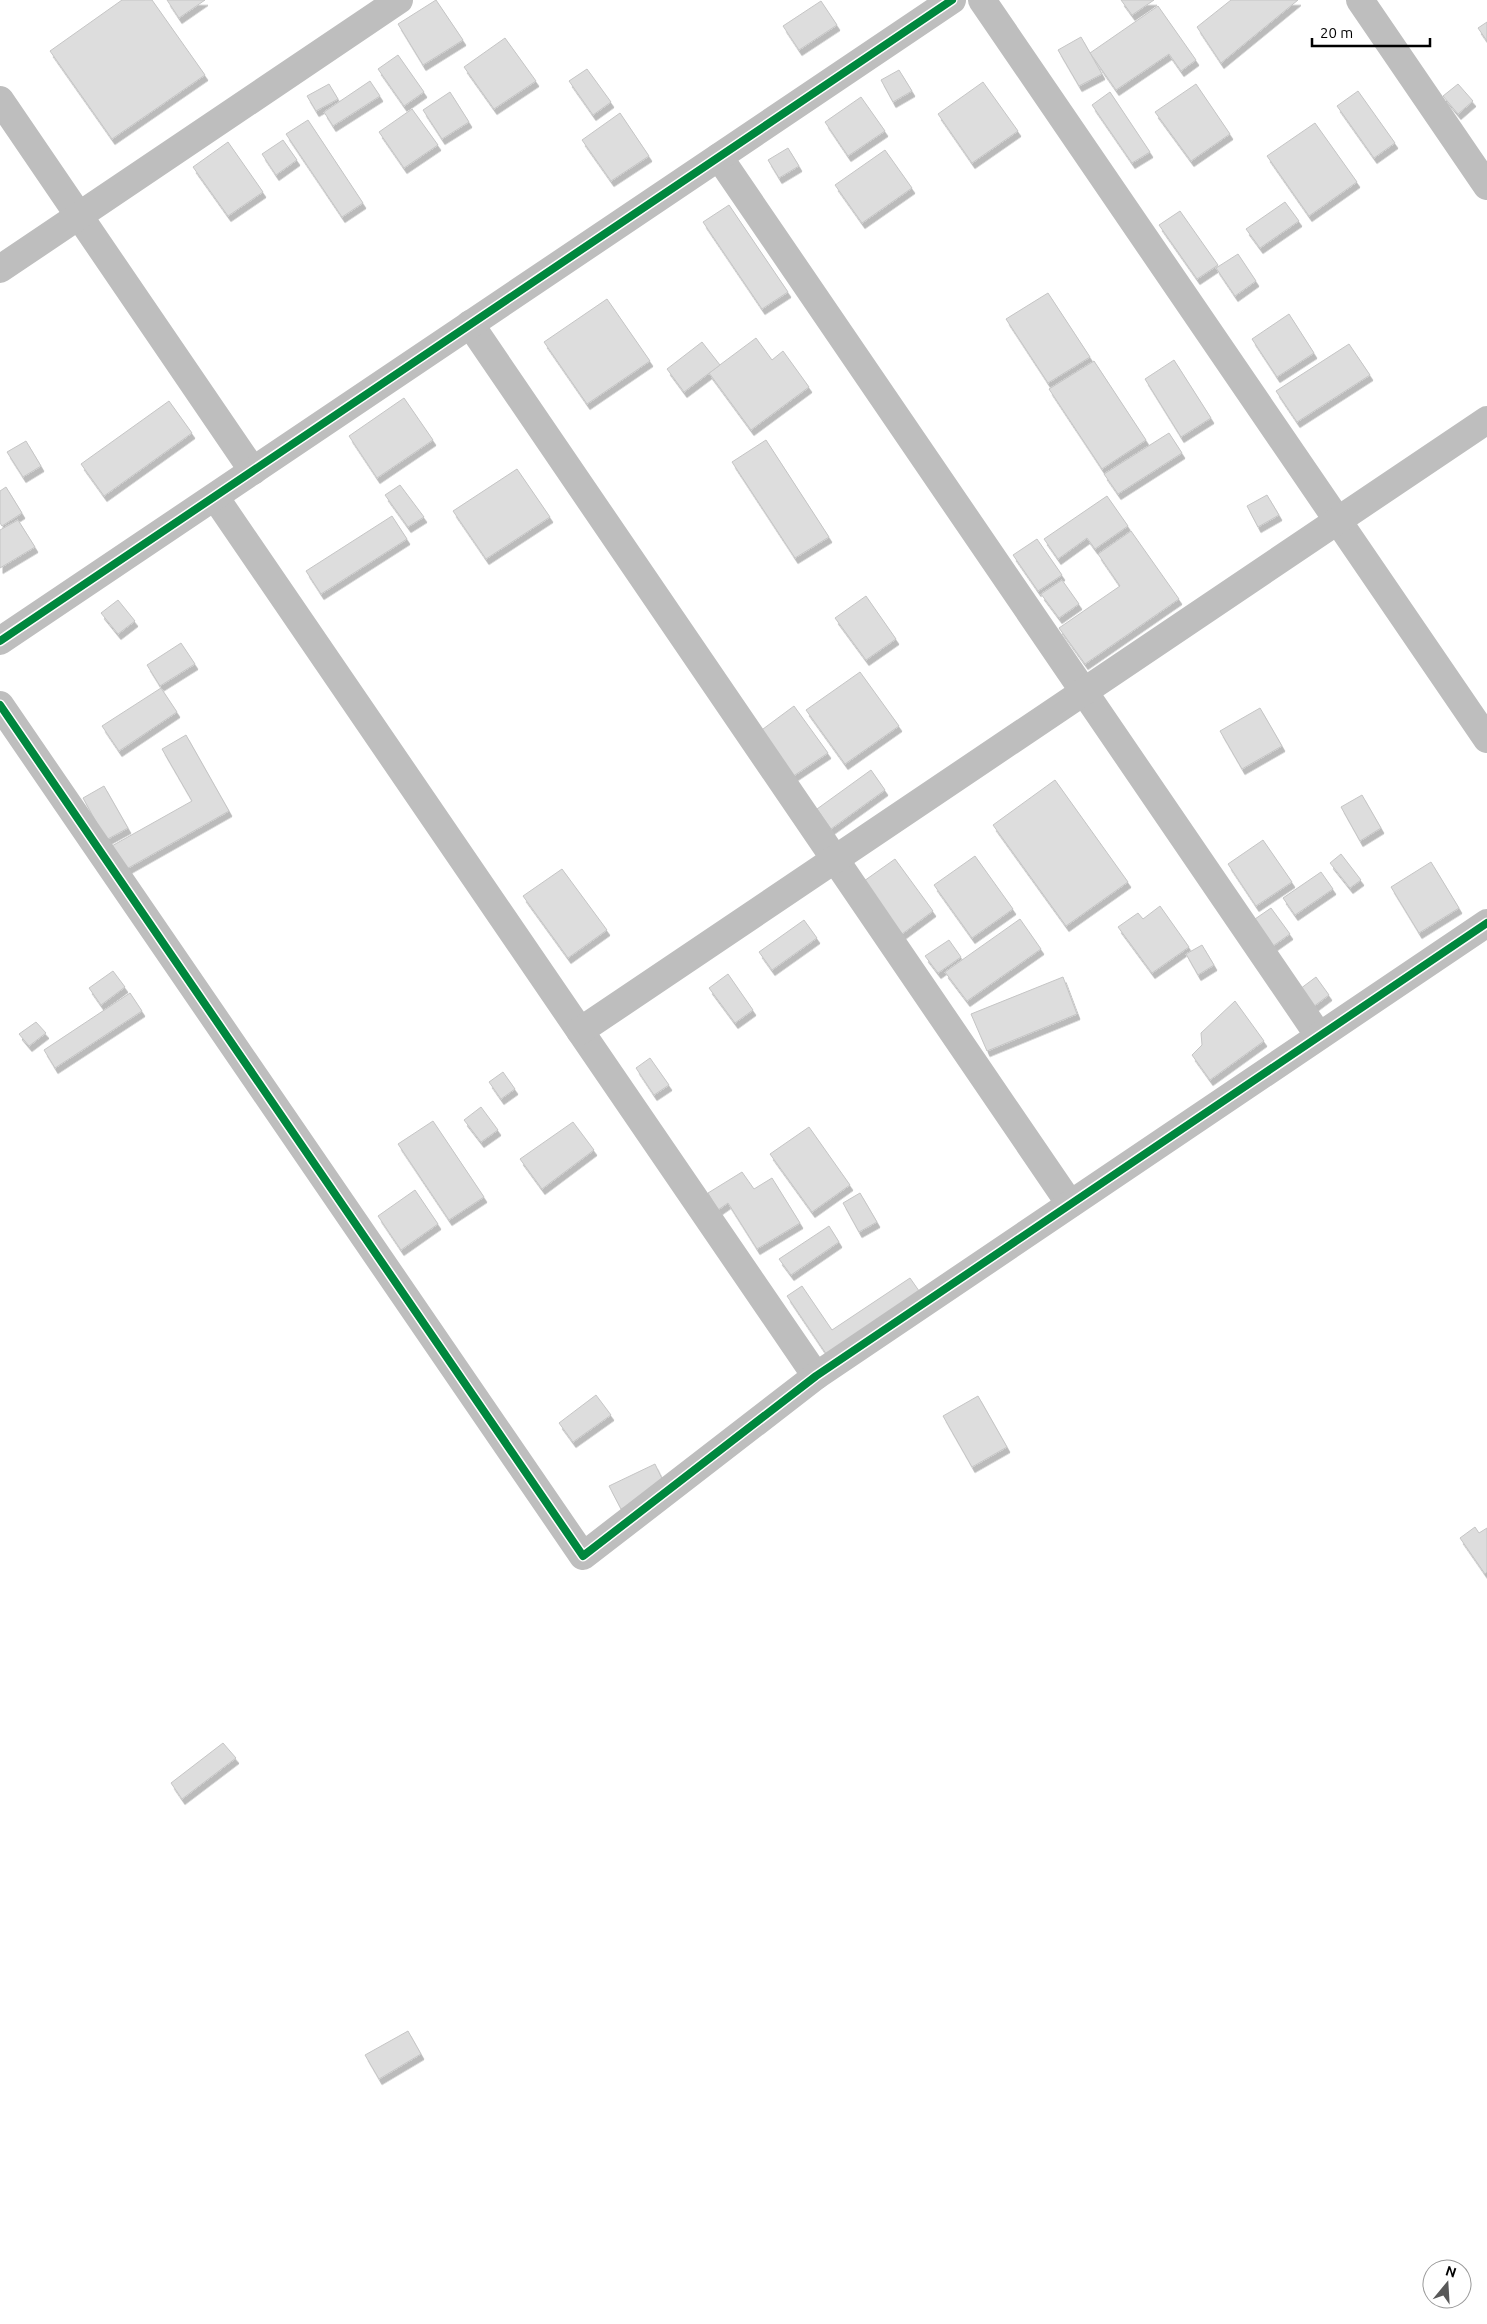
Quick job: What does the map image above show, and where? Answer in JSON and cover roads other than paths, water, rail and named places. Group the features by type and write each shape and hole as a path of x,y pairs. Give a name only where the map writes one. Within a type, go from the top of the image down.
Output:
{"street":[{"path":"0,269 399,0"},
{"path":"0,641 952,0"},
{"path":"982,0 1487,739"},
{"path":"1360,0 1487,186"},
{"path":"0,100 253,471"},
{"path":"719,157 1319,1036"},
{"path":"470,324 1070,1204"},
{"path":"580,1031 1487,420"},
{"path":"215,496 816,1376"},
{"path":"0,705 583,1556 816,1376 1487,923"}]}
